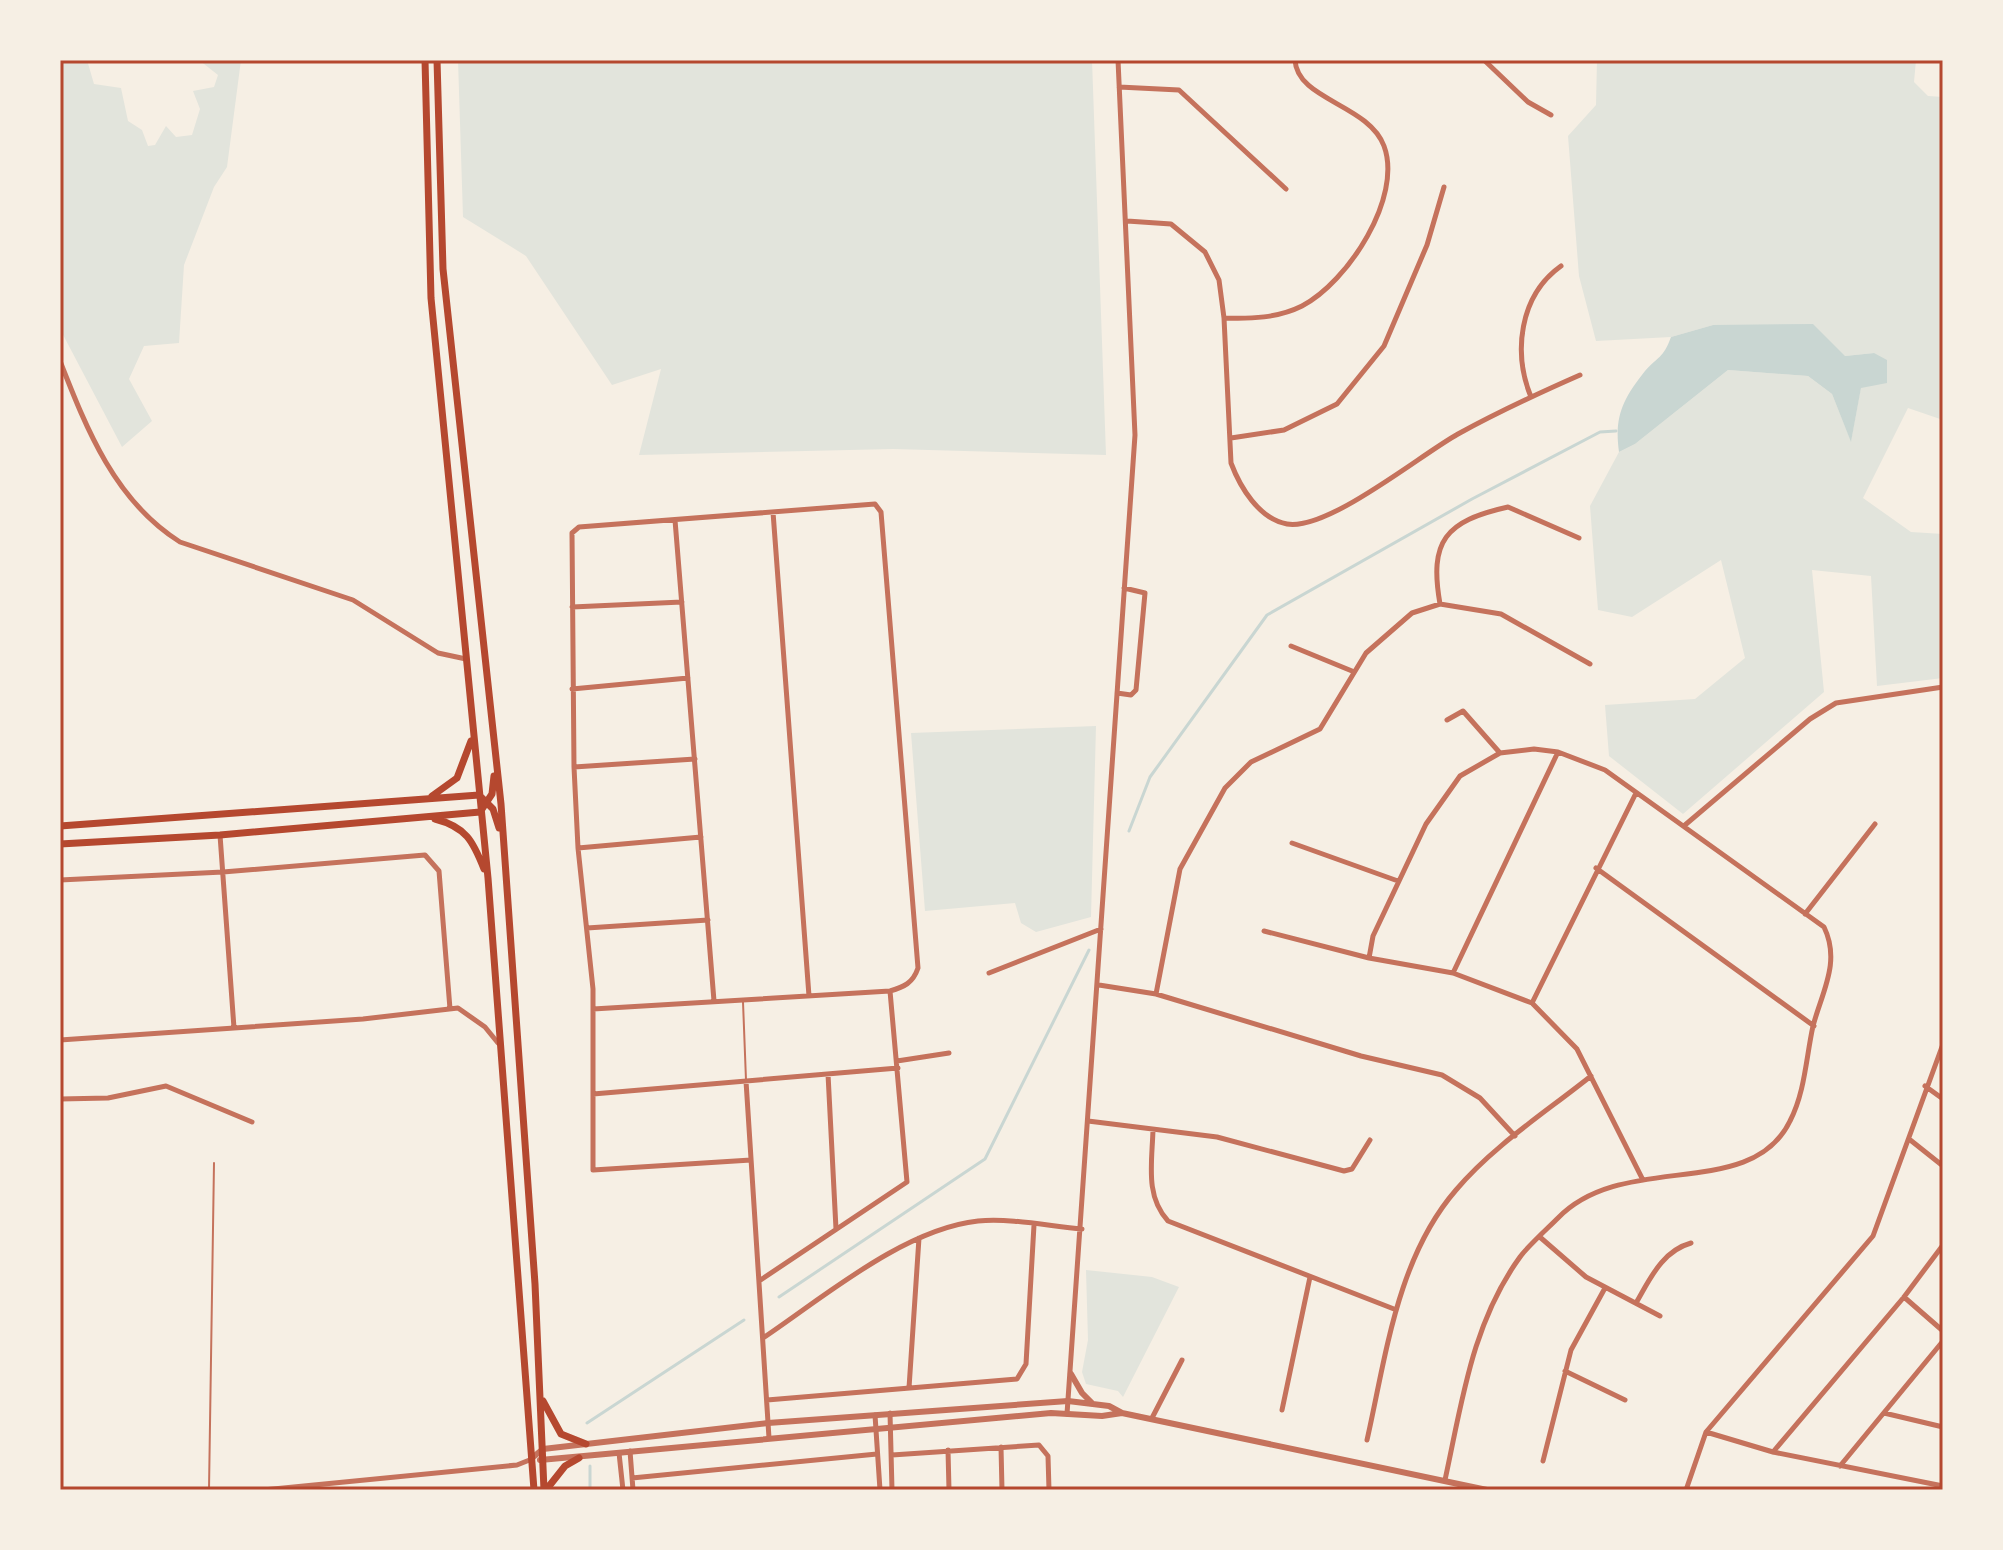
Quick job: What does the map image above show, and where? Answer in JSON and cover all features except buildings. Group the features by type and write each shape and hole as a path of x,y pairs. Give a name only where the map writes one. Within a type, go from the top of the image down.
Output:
{"main road":[{"path":"425,60 429,269 488,878 534,1490"},
{"path":"437,60 443,269 506,865 545,1490"},
{"path":"422,799 454,783 461,772 473,734"},
{"path":"60,844 220,835 480,812 494,786 494,734"},
{"path":"60,826 479,795 488,802 497,819 506,865"},
{"path":"429,818 464,830 474,843 488,878"},
{"path":"541,1395 561,1434 586,1444"},
{"path":"545,1490 565,1466 579,1458"}],"street":[{"path":"1067,1414 1135,435 1118,60"},
{"path":"1224,318 1279,315 1305,305 1329,285 1371,230 1388,183 1387,156 1375,128 1359,114 1311,89 1295,67 1295,60"},
{"path":"1484,60 1528,102 1551,115"},
{"path":"1119,87 1179,90 1286,189"},
{"path":"1231,438 1284,430 1337,404 1384,346 1427,245 1444,187"},
{"path":"1127,221 1171,224 1205,252 1219,280 1224,318 1231,463 1238,481 1264,512 1289,525 1312,522 1353,503 1454,436 1580,375"},
{"path":"1531,397 1519,355 1522,331 1532,301 1561,266"},
{"path":"60,361 95,445 128,497 165,533 180,542 353,600 438,653 467,659"},
{"path":"593,1009 890,991 910,982 918,968 900,716 879,507 871,503 575,529 572,607 574,767 593,1009 593,1170 751,1160"},
{"path":"1440,604 1435,562 1448,534 1467,520 1495,510 1517,508 1579,538"},
{"path":"773,512 809,996"},
{"path":"675,520 714,1001"},
{"path":"1117,693 1131,695 1136,690 1146,609 1145,593 1124,588"},
{"path":"572,607 682,602"},
{"path":"1156,994 1180,869 1225,788 1251,762 1320,729 1330,718 1352,671 1372,647 1400,622 1412,613 1440,604 1501,614 1590,664"},
{"path":"1291,646 1352,671"},
{"path":"572,689 688,678"},
{"path":"1685,826 1810,719 1836,703 1943,687"},
{"path":"1447,720 1463,711 1500,753"},
{"path":"1369,958 1373,936 1440,800 1460,776 1500,753 1534,749 1558,752 1601,768 1824,927 1832,943 1832,961 1814,1026 1803,1084 1790,1122 1762,1152 1718,1171 1642,1178 1609,1185 1586,1195 1558,1217 1541,1238 1521,1254 1477,1335 1445,1480"},
{"path":"1453,973 1558,752"},
{"path":"574,767 695,759"},
{"path":"1532,1003 1636,792"},
{"path":"1805,914 1875,824"},
{"path":"220,835 234,1028"},
{"path":"578,848 701,837"},
{"path":"1292,843 1398,881"},
{"path":"60,880 223,872 425,855 439,871 450,1009"},
{"path":"1596,868 1814,1026"},
{"path":"587,928 708,920"},
{"path":"989,973 1101,929"},
{"path":"1264,931 1369,958 1453,973 1532,1003 1577,1049 1642,1178"},
{"path":"1099,985 1156,994 1361,1056 1442,1075 1480,1098 1515,1136"},
{"path":"759,1281 907,1182 890,991"},
{"path":"60,1040 458,1008 497,1040 503,1067"},
{"path":"1686,1490 1706,1432 1873,1236 1925,1086 1943,1044"},
{"path":"593,1094 828,1074 949,1053"},
{"path":"828,1074 836,1230"},
{"path":"1367,1440 1394,1309 1442,1206 1469,1176 1591,1076"},
{"path":"746,1081 769,1438"},
{"path":"60,1099 108,1098 166,1086 252,1122"},
{"path":"1925,1086 1943,1099"},
{"path":"1088,1121 1217,1137 1344,1171 1352,1169 1370,1140"},
{"path":"1153,1130 1151,1190 1157,1209 1168,1221 1394,1309"},
{"path":"1909,1139 1943,1166"},
{"path":"763,1338 919,1238 944,1228 980,1221 1082,1229"},
{"path":"767,1400 1011,1381 1023,1373 1026,1364 1034,1225"},
{"path":"909,1388 919,1238"},
{"path":"1541,1238 1570,1265 1605,1288 1660,1316"},
{"path":"1636,1303 1666,1258 1679,1247 1691,1243"},
{"path":"1773,1452 1904,1297 1943,1245"},
{"path":"1282,1410 1310,1277"},
{"path":"1543,1461 1571,1350 1605,1288"},
{"path":"1904,1297 1943,1331"},
{"path":"1839,1466 1943,1341"},
{"path":"1152,1418 1182,1360"},
{"path":"1565,1371 1625,1400"},
{"path":"1071,1374 1082,1393 1096,1405"},
{"path":"263,1490 517,1465 543,1449 768,1423 1068,1401 1487,1490"},
{"path":"890,1413 892,1490"},
{"path":"532,1458 544,1461 875,1428 1122,1413"},
{"path":"1884,1413 1943,1427"},
{"path":"875,1415 880,1490"},
{"path":"1706,1432 1773,1452 1943,1486"},
{"path":"892,1455 1044,1446 1048,1456 1049,1490"},
{"path":"1001,1447 1002,1490"},
{"path":"948,1450 949,1490"},
{"path":"630,1451 633,1490"},
{"path":"619,1453 623,1490"},
{"path":"632,1478 877,1454"}],"lane":[{"path":"742,1000 746,1081"},
{"path":"209,1490 214,1163"}],"shaded area":[{"path":"60,60 87,60 94,84 121,88 128,121 142,130 148,146 155,145 166,126 176,137 192,135 200,109 193,91 214,87 218,75 199,60 241,60 227,167 214,187 184,265 179,343 144,346 129,379 152,421 122,447 60,329"},
{"path":"458,60 1092,60 1106,455 893,449 639,455 661,369 612,385 526,256 463,217"},
{"path":"1597,60 1916,60 1914,82 1928,96 1943,97 1943,420 1908,408 1863,498 1911,532 1943,534 1943,678 1877,686 1871,576 1812,570 1824,692 1683,814 1609,756 1605,705 1695,699 1745,658 1721,560 1632,617 1598,610 1590,506 1619,452 1635,444 1728,370 1808,376 1832,394 1851,441 1861,387 1874,353 1845,356 1713,325 1671,337 1596,341 1579,276 1568,136 1596,105"},
{"path":"1813,324 1845,356 1874,353 1887,360 1887,383 1861,388 1851,442 1832,394 1808,376 1728,370 1635,444 1619,452 1619,418 1626,399 1645,371 1663,353 1671,337 1713,325"},
{"path":"1096,726 1091,917 1036,932 1021,923 1015,903 925,911 911,733"},
{"path":"1086,1270 1152,1277 1179,1287 1123,1397 1118,1391 1086,1384 1082,1372 1088,1340"}],"waterway":[{"path":"1129,831 1150,777 1267,615 1472,499 1600,432 1616,431"},
{"path":"779,1297 985,1159 1089,950"},
{"path":"587,1423 744,1320"},
{"path":"590,1466 590,1490"}]}
